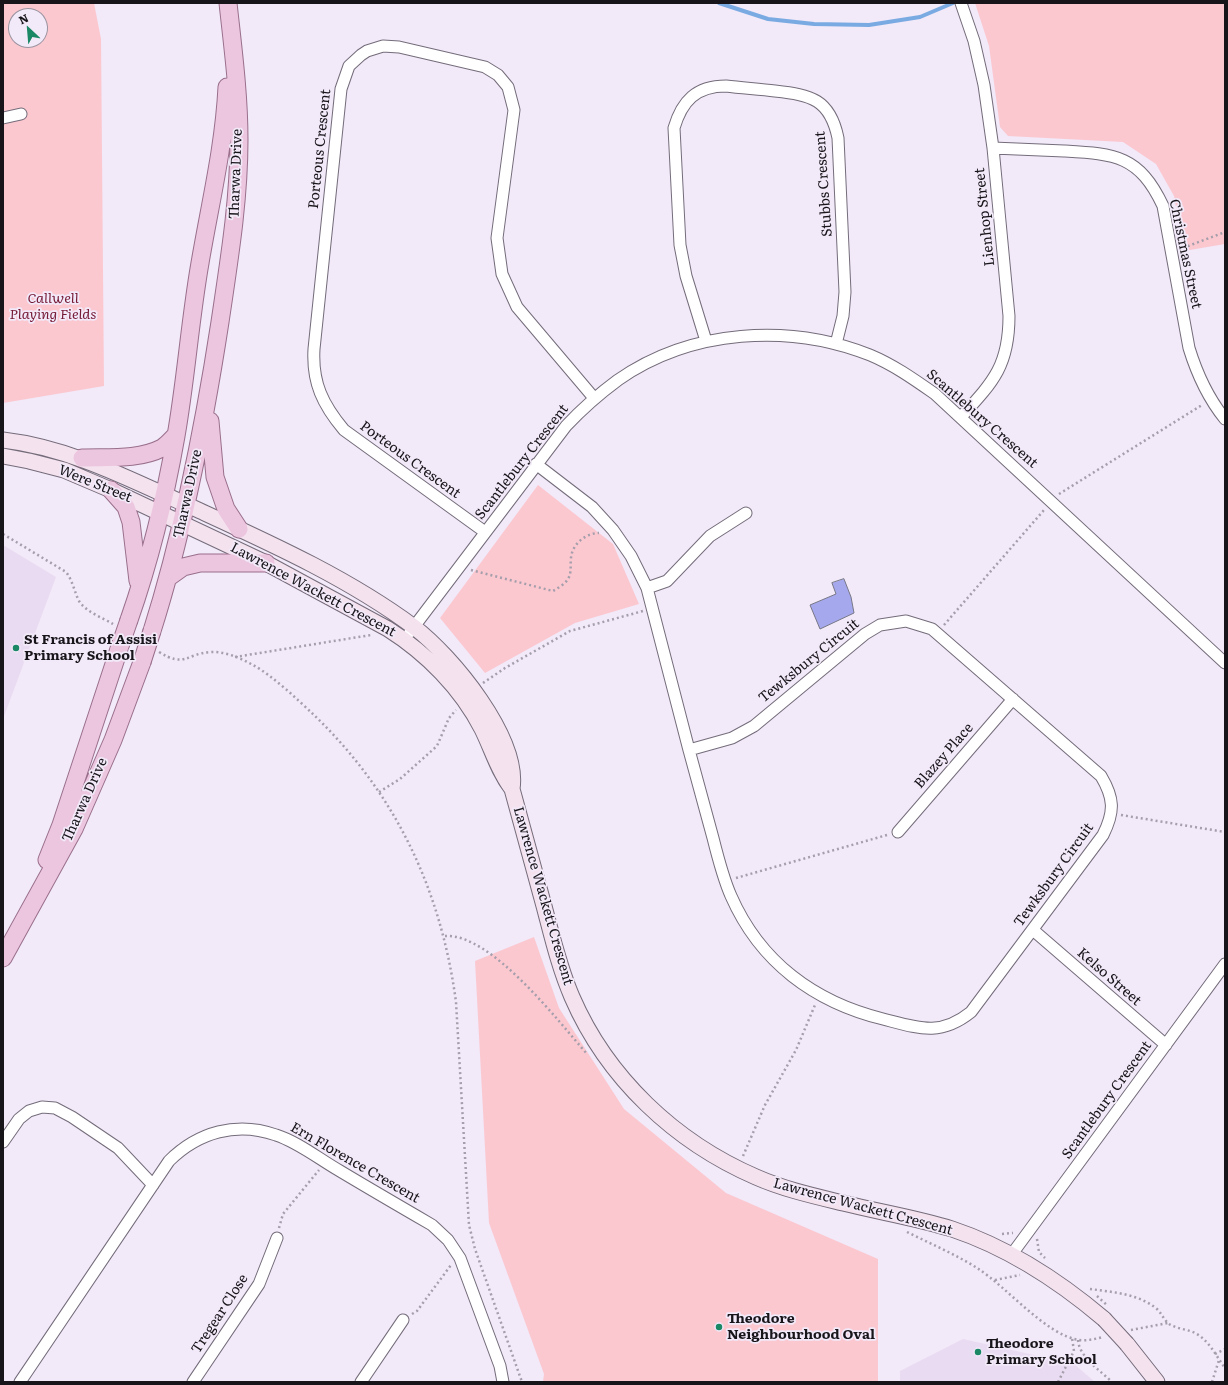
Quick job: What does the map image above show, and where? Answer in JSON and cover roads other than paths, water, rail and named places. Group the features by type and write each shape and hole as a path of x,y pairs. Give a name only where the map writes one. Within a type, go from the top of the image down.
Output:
{"main road":[{"name":"Tharwa Drive","path":"3,958 74,829 112,740 142,662 169,577 183,522 208,401 236,210 239,133 237,82 228,3"},
{"name":"Tharwa Drive","path":"20,925 60,826 119,648 123,624 139,592 161,512 176,435 200,262 222,145 231,33"},
{"path":"208,401 215,477 226,509 239,529"},
{"path":"82,458 126,456 151,452 163,447 176,435"},
{"path":"111,490 126,507 131,522 139,592"},
{"path":"169,577 184,567 200,563 266,563"}],"street":[{"name":"Lienhop Street","path":"961,4 974,41 984,85 993,148 1009,316 1009,339 998,372 975,402 961,417"},
{"name":"Porteous Crescent","path":"485,532 344,430 327,408 316,382 314,350 341,89 349,66 361,55 383,46 399,47 484,66 498,75 508,87 514,110 497,238 502,274 517,307 594,398"},
{"name":"Stubbs Crescent","path":"706,342 686,276 680,245 674,128 679,112 688,99 702,90 718,86 726,86 802,94 822,104 835,123 838,138 845,292 836,344"},
{"path":"3,118 21,114"},
{"name":"Christmas Street","path":"993,148 1104,154 1124,160 1141,172 1154,187 1163,206 1189,348 1194,364 1208,394 1225,419"},
{"name":"Scantlebury Crescent","path":"404,639 536,464 566,426 594,398 619,379 647,363 676,351 706,342 738,336 771,335 804,337 836,344 871,356 904,373 935,394 1225,664"},
{"name":"Were Street","path":"3,440 17,441 82,458 165,494"},
{"name":"Were Street","path":"3,456 64,470 183,522"},
{"name":"Tewksbury Circuit","path":"536,464 592,507 614,531 631,556 647,588 689,750 721,868 730,895 741,916 768,954 785,971 821,996 859,1013 917,1028 942,1028 958,1023 971,1012 1033,930 1103,835 1110,820 1112,805 1109,790 1101,776 932,629 906,621 889,622 865,634 754,726 732,738 689,750"},
{"name":"Lawrence Wackett Crescent","path":"165,494 239,529 341,581 414,627 450,660 472,699 482,728 503,778 512,789 556,953 572,995 604,1054 631,1089 652,1110 699,1147 758,1178 800,1192 952,1229 1012,1254 1053,1278 1104,1318 1126,1338 1157,1382"},
{"path":"647,588 667,581 710,536 746,513"},
{"name":"Lawrence Wackett Crescent","path":"183,522 266,563 383,626 404,639 472,699"},
{"name":"Blazey Place","path":"898,832 1013,699"},
{"name":"Kelso Street","path":"1033,930 1166,1045"},
{"name":"Scantlebury Crescent","path":"1012,1254 1225,964"},
{"path":"3,1142 19,1119 29,1111 42,1107 55,1108 72,1117 118,1148 153,1185"},
{"name":"Ern Florence Crescent","path":"20,1382 153,1185 178,1153 207,1135 230,1129 253,1129 286,1139 432,1225 448,1240 460,1258 500,1366 503,1382"},
{"name":"Tregear Close","path":"193,1382 259,1284 277,1238"},
{"path":"361,1382 403,1320"}],"waterway":[{"path":"719,3 768,19 814,24 869,25 920,17 953,3"}],"place":[{"name":"St Francis of Assisi Primary School","path":"16,648"},
{"name":"Theodore Neighbourhood Oval","path":"719,1327"},
{"name":"Theodore Primary School","path":"978,1352"}],"park label":[{"name":"Callwell Playing Fields","path":"53,308"}]}
